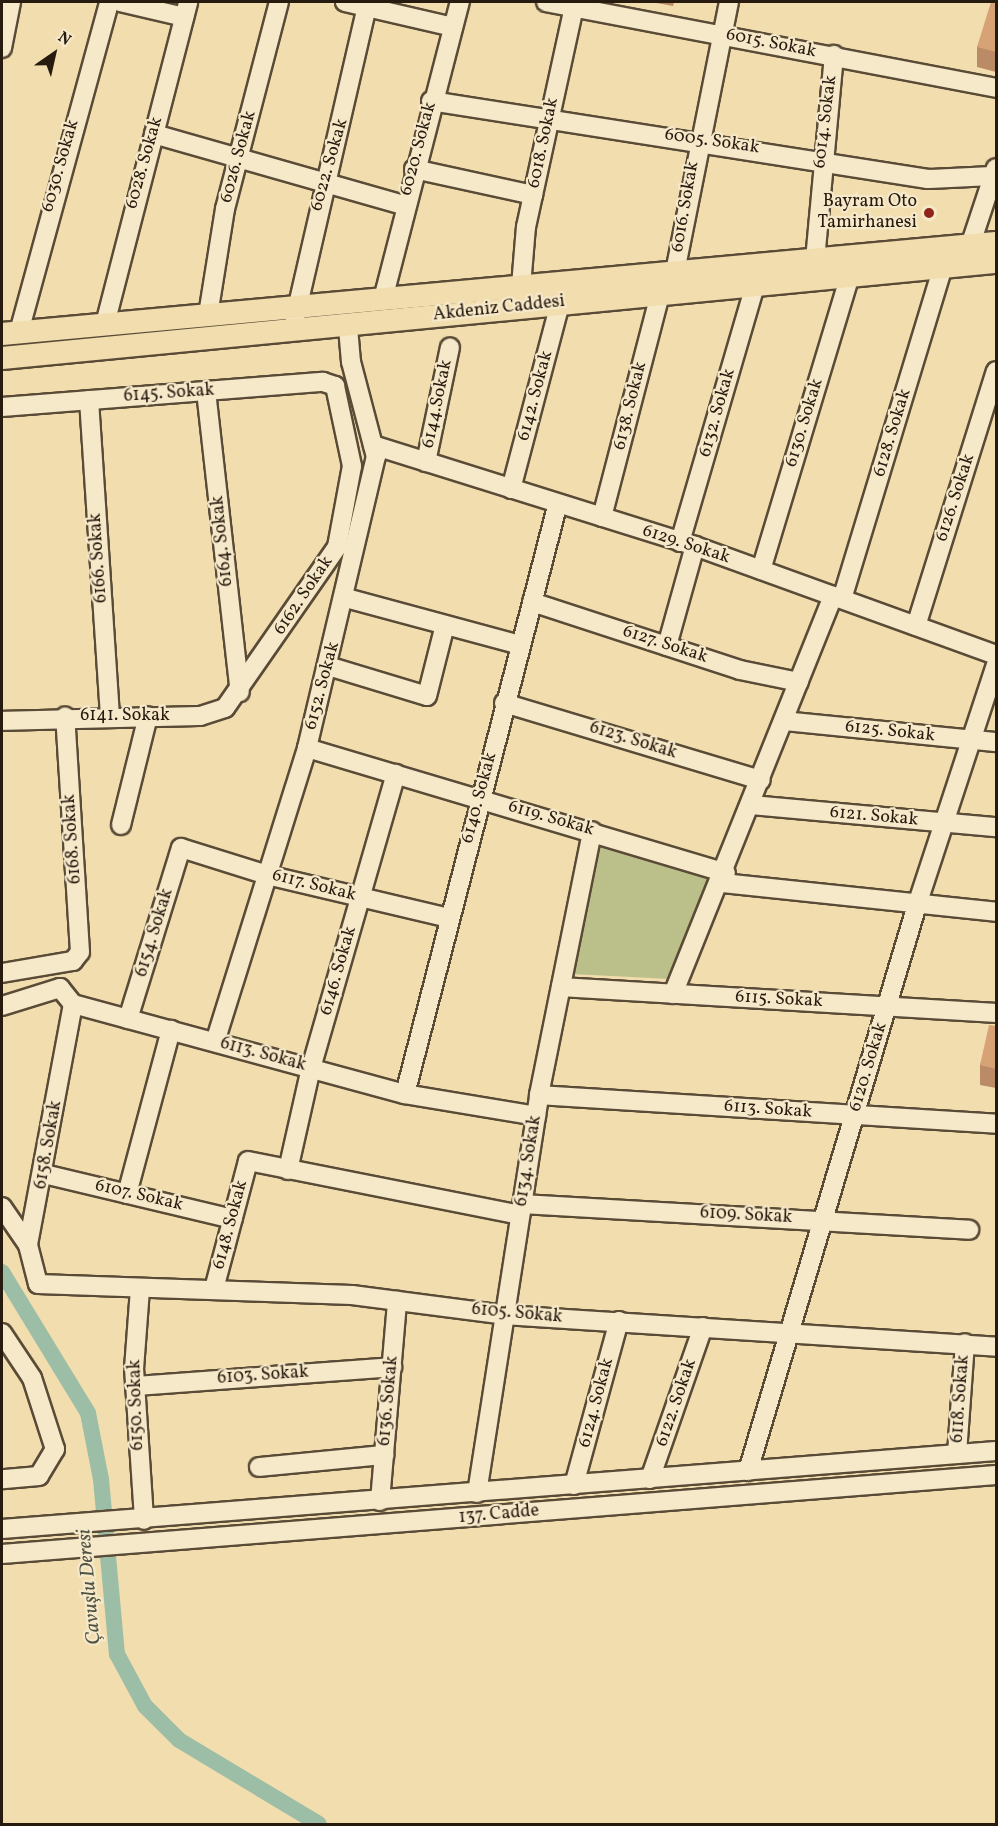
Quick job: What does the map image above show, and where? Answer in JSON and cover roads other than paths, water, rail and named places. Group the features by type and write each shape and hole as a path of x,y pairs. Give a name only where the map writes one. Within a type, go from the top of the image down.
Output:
{"main road":[{"name":"Akdeniz Caddesi","path":"2,358 295,318 383,299 996,243"},
{"name":"Akdeniz Caddesi","path":"10,333 208,315 295,318 348,324 996,262"}],"street":[{"path":"2,48 11,2"},
{"name":"6030. Sokak","path":"10,333 109,2"},
{"path":"120,2 186,9"},
{"name":"6026. Sokak","path":"208,315 239,157 279,2"},
{"path":"345,2 368,4 453,27"},
{"name":"6020. Sokak","path":"383,299 404,205 460,2"},
{"name":"6015. Sokak","path":"546,2 574,4 996,88"},
{"name":"6016. Sokak","path":"675,272 698,140 729,2"},
{"name":"6022. Sokak","path":"295,318 323,182 343,123 368,4"},
{"name":"6018. Sokak","path":"521,286 533,195 574,4"},
{"name":"6028. Sokak","path":"105,324 186,9"},
{"name":"6014. Sokak","path":"815,260 821,158 834,55"},
{"name":"6005. Sokak","path":"431,101 821,158 928,179 994,172"},
{"path":"154,134 404,205"},
{"path":"414,170 533,195"},
{"path":"970,246 994,172"},
{"name":"6128. Sokak","path":"673,994 724,878 784,721 837,597 944,267"},
{"name":"6130. Sokak","path":"761,570 850,276"},
{"name":"6132. Sokak","path":"667,646 687,544 755,285"},
{"name":"6138. Sokak","path":"603,518 660,294"},
{"name":"6142. Sokak","path":"511,489 560,303"},
{"name":"6152. Sokak","path":"215,1042 307,748 346,598 376,457 351,362 348,324"},
{"name":"6144.Sokak","path":"426,462 450,347"},
{"name":"6126. Sokak","path":"916,626 996,371"},
{"name":"6145. Sokak","path":"2,407 323,382 335,386"},
{"name":"6162. Sokak","path":"240,692 337,548 352,466 335,386"},
{"name":"6164. Sokak","path":"206,391 240,692"},
{"name":"6166. Sokak","path":"89,400 110,716"},
{"name":"6129. Sokak","path":"373,445 687,544 996,655"},
{"name":"6140. Sokak","path":"405,1094 479,798 558,503"},
{"path":"346,598 520,645"},
{"name":"6127. Sokak","path":"531,602 667,646 800,682"},
{"path":"328,666 428,696 445,625"},
{"name":"6120. Sokak","path":"748,1471 916,908 996,665"},
{"name":"6141. Sokak","path":"2,721 65,716 200,716 225,708 240,692"},
{"name":"6123. Sokak","path":"504,703 761,780"},
{"name":"6168. Sokak","path":"2,973 73,961 80,952 65,716"},
{"path":"121,825 148,716"},
{"name":"6125. Sokak","path":"784,721 996,742"},
{"name":"6119. Sokak","path":"307,748 592,831 724,878 916,908 996,912"},
{"name":"6146. Sokak","path":"288,1170 311,1068 396,774"},
{"name":"6121. Sokak","path":"752,805 996,827"},
{"name":"6134. Sokak","path":"477,1493 539,1095 592,831"},
{"name":"6117. Sokak","path":"181,848 267,875 449,918"},
{"name":"6154. Sokak","path":"128,1019 181,848"},
{"name":"6115. Sokak","path":"561,987 996,1013"},
{"name":"6113. Sokak","path":"2,1006 60,988 73,1004 405,1094 536,1116"},
{"name":"6158. Sokak","path":"38,1284 28,1245 44,1174 73,1004"},
{"path":"127,1194 171,1030"},
{"name":"6113. Sokak","path":"539,1095 996,1124"},
{"name":"6109. Sokak","path":"248,1161 521,1210 822,1220 969,1230"},
{"name":"6148. Sokak","path":"214,1289 248,1161"},
{"name":"6107. Sokak","path":"44,1174 233,1219"},
{"path":"2,1207 28,1245"},
{"name":"6105. Sokak","path":"38,1284 141,1289 214,1289 397,1301 505,1315 965,1343 996,1347"},
{"name":"6150. Sokak","path":"138,1521 135,1386 141,1289"},
{"name":"6136. Sokak","path":"380,1501 397,1301"},
{"name":"6124. Sokak","path":"574,1485 619,1321"},
{"name":"6122. Sokak","path":"650,1479 703,1327"},
{"path":"2,1333 32,1378 55,1449 39,1476 2,1479"},
{"name":"6118. Sokak","path":"957,1454 965,1343"},
{"name":"6103. Sokak","path":"135,1386 392,1367"},
{"name":"137. Cadde","path":"2,1528 138,1521 996,1451"},
{"path":"259,1467 384,1455"},
{"name":"137. Cadde","path":"2,1554 996,1474"}],"waterway":[{"name":"Çavuşlu Deresi","path":"2,1272 88,1413 101,1479 117,1654 145,1706 179,1740 319,1824"}],"place":[{"name":"Bayram Oto Tamirhanesi","path":"929,213"}]}
